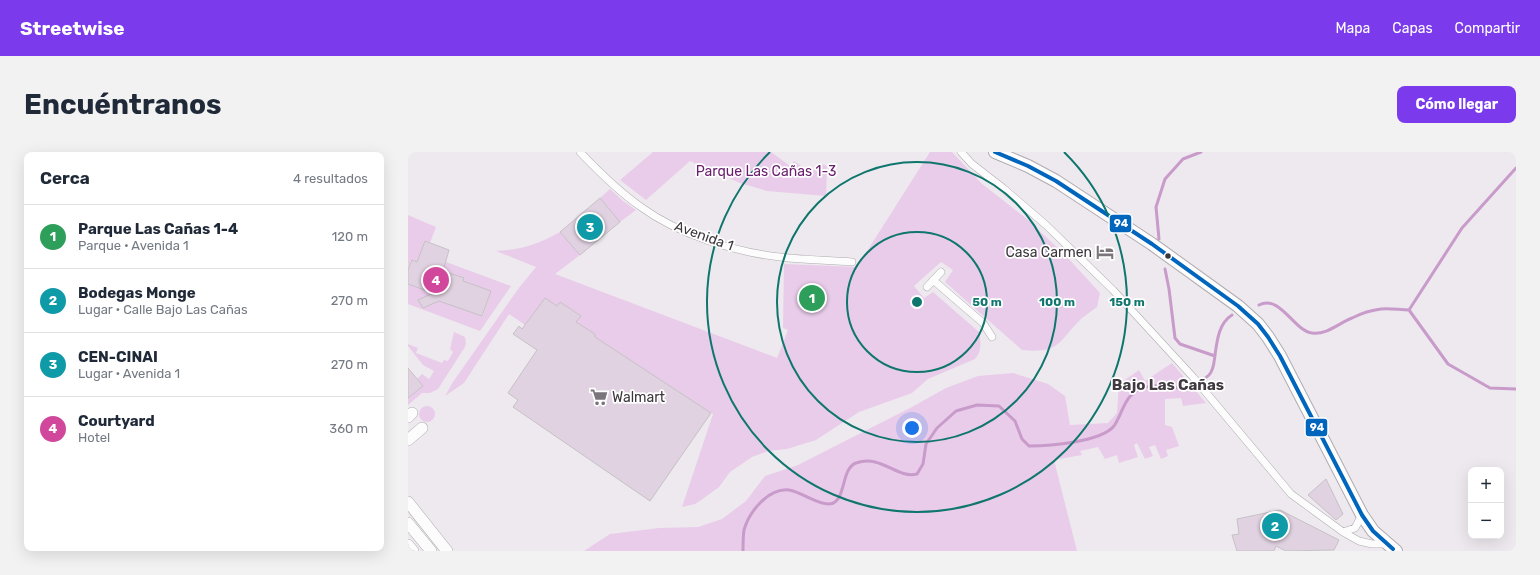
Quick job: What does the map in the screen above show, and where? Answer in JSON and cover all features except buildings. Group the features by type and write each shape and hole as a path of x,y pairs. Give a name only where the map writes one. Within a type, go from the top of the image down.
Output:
{"main road":[{"path":"995,152 1028,166 1056,181 1177,262 1238,306 1258,324 1280,356 1362,515 1373,531 1391,547"},
{"path":"408,440 422,428"},
{"path":"408,502 447,551"},
{"path":"408,523 432,551"},
{"path":"408,545 413,551"}],"street":[{"name":"Avenida 1","path":"580,152 600,174 642,208 671,225 699,237 724,245 779,257 852,262"},
{"path":"961,152 972,164 1024,205 1113,290 1193,377 1291,494 1343,532 1359,541 1391,547"},
{"path":"927,287 941,272"},
{"path":"933,280 983,323 992,337"},
{"path":"1343,532 1355,528 1362,515"}],"green space":[{"name":"Parque Las Cañas 1-3","path":"653,152 771,152 790,166 794,161 812,173 819,163 827,166 826,196 767,191 740,183 690,161 646,200 620,180"},
{"path":"930,152 952,152 981,183 1027,219 1067,257 1100,293 1097,307 1082,318 1058,344 1052,348 1035,351 1022,350 945,282 953,270 941,262 914,286 924,298 933,292 979,332 980,347 979,353 975,359 928,379 912,393 859,412 816,440 787,449 768,451 752,457 730,472 719,487 704,498 695,504 682,507 713,414 595,337 595,334 576,322 581,316 560,302 557,306 545,298 525,325 509,314 464,383 445,396 453,382 518,289 536,267 496,251 529,246 560,232 580,255 555,274 777,358 788,330 783,328 784,264 857,267"},
{"path":"610,189 636,210 620,222 600,198"},
{"path":"408,215 436,227 430,243 417,262 411,260 408,270"},
{"path":"446,262 511,286 480,331 408,304 408,284 433,293 418,300 423,308 446,298 445,303 483,316 491,291 463,281 463,278 443,271"},
{"path":"454,332 465,337 465,347 438,389 430,393 422,393 408,405 408,398 423,386 417,379 422,374 429,379 434,371 423,365 408,344 418,348 416,353 442,363 444,360 448,361 453,352 450,349"},
{"path":"1172,363 1206,403 1183,406 1181,398 1165,399 1165,425 1172,427 1179,446 1166,450 1168,456 1161,459 1155,445 1149,447 1153,456 1145,459 1137,443 1134,445 1138,457 1119,463 1117,455 1105,459 1098,447 1080,451 1082,455 1054,460 1077,551 584,551 610,534 659,528 698,527 722,519 746,501 765,476 798,465 946,388 978,376 1013,373 1048,384 1065,396 1070,425 1108,423 1117,413 1119,384 1139,370 1145,381"},
{"path":"424,406 430,406 435,411 433,420 430,422 424,422 419,417 419,411"}],"waterway":[{"path":"1159,239 1156,207 1165,179 1183,159 1201,152"},
{"path":"1409,310 1462,228 1516,168"},
{"path":"1165,269 1175,338 1180,344 1215,356"},
{"path":"1259,305 1267,303 1274,304 1305,331 1312,333 1323,332 1347,320 1374,310 1409,310 1448,364 1490,388 1516,389"},
{"path":"743,551 744,530 750,516 760,502 767,497 781,490 789,490 819,502 829,504 835,502 839,498 845,478 851,466 865,461 881,464 909,475 917,474 923,464 926,444 937,428 956,411 977,405 999,406 1015,421 1022,439 1029,446 1074,442 1098,436 1114,426 1127,400 1140,389 1149,386 1174,388 1190,387 1199,383 1209,375 1214,366 1219,332 1224,323 1232,315"}],"transit line":[{"name":"94","path":"995,152 1028,166 1056,181 1152,244 1238,306 1258,324 1280,356 1362,515 1373,531 1393,549"}],"place":[{"name":"CEN-CINAI","path":"590,227"},
{"name":"Casa Carmen","path":"1105,252"},
{"name":"Courtyard","path":"436,280"},
{"name":"Parque Las Cañas 1-4","path":"812,298"},
{"name":"Walmart","path":"599,397"},
{"name":"Bodegas Monge","path":"1275,526"}],"district":[{"name":"Bajo Las Cañas","path":"1168,385"}]}
